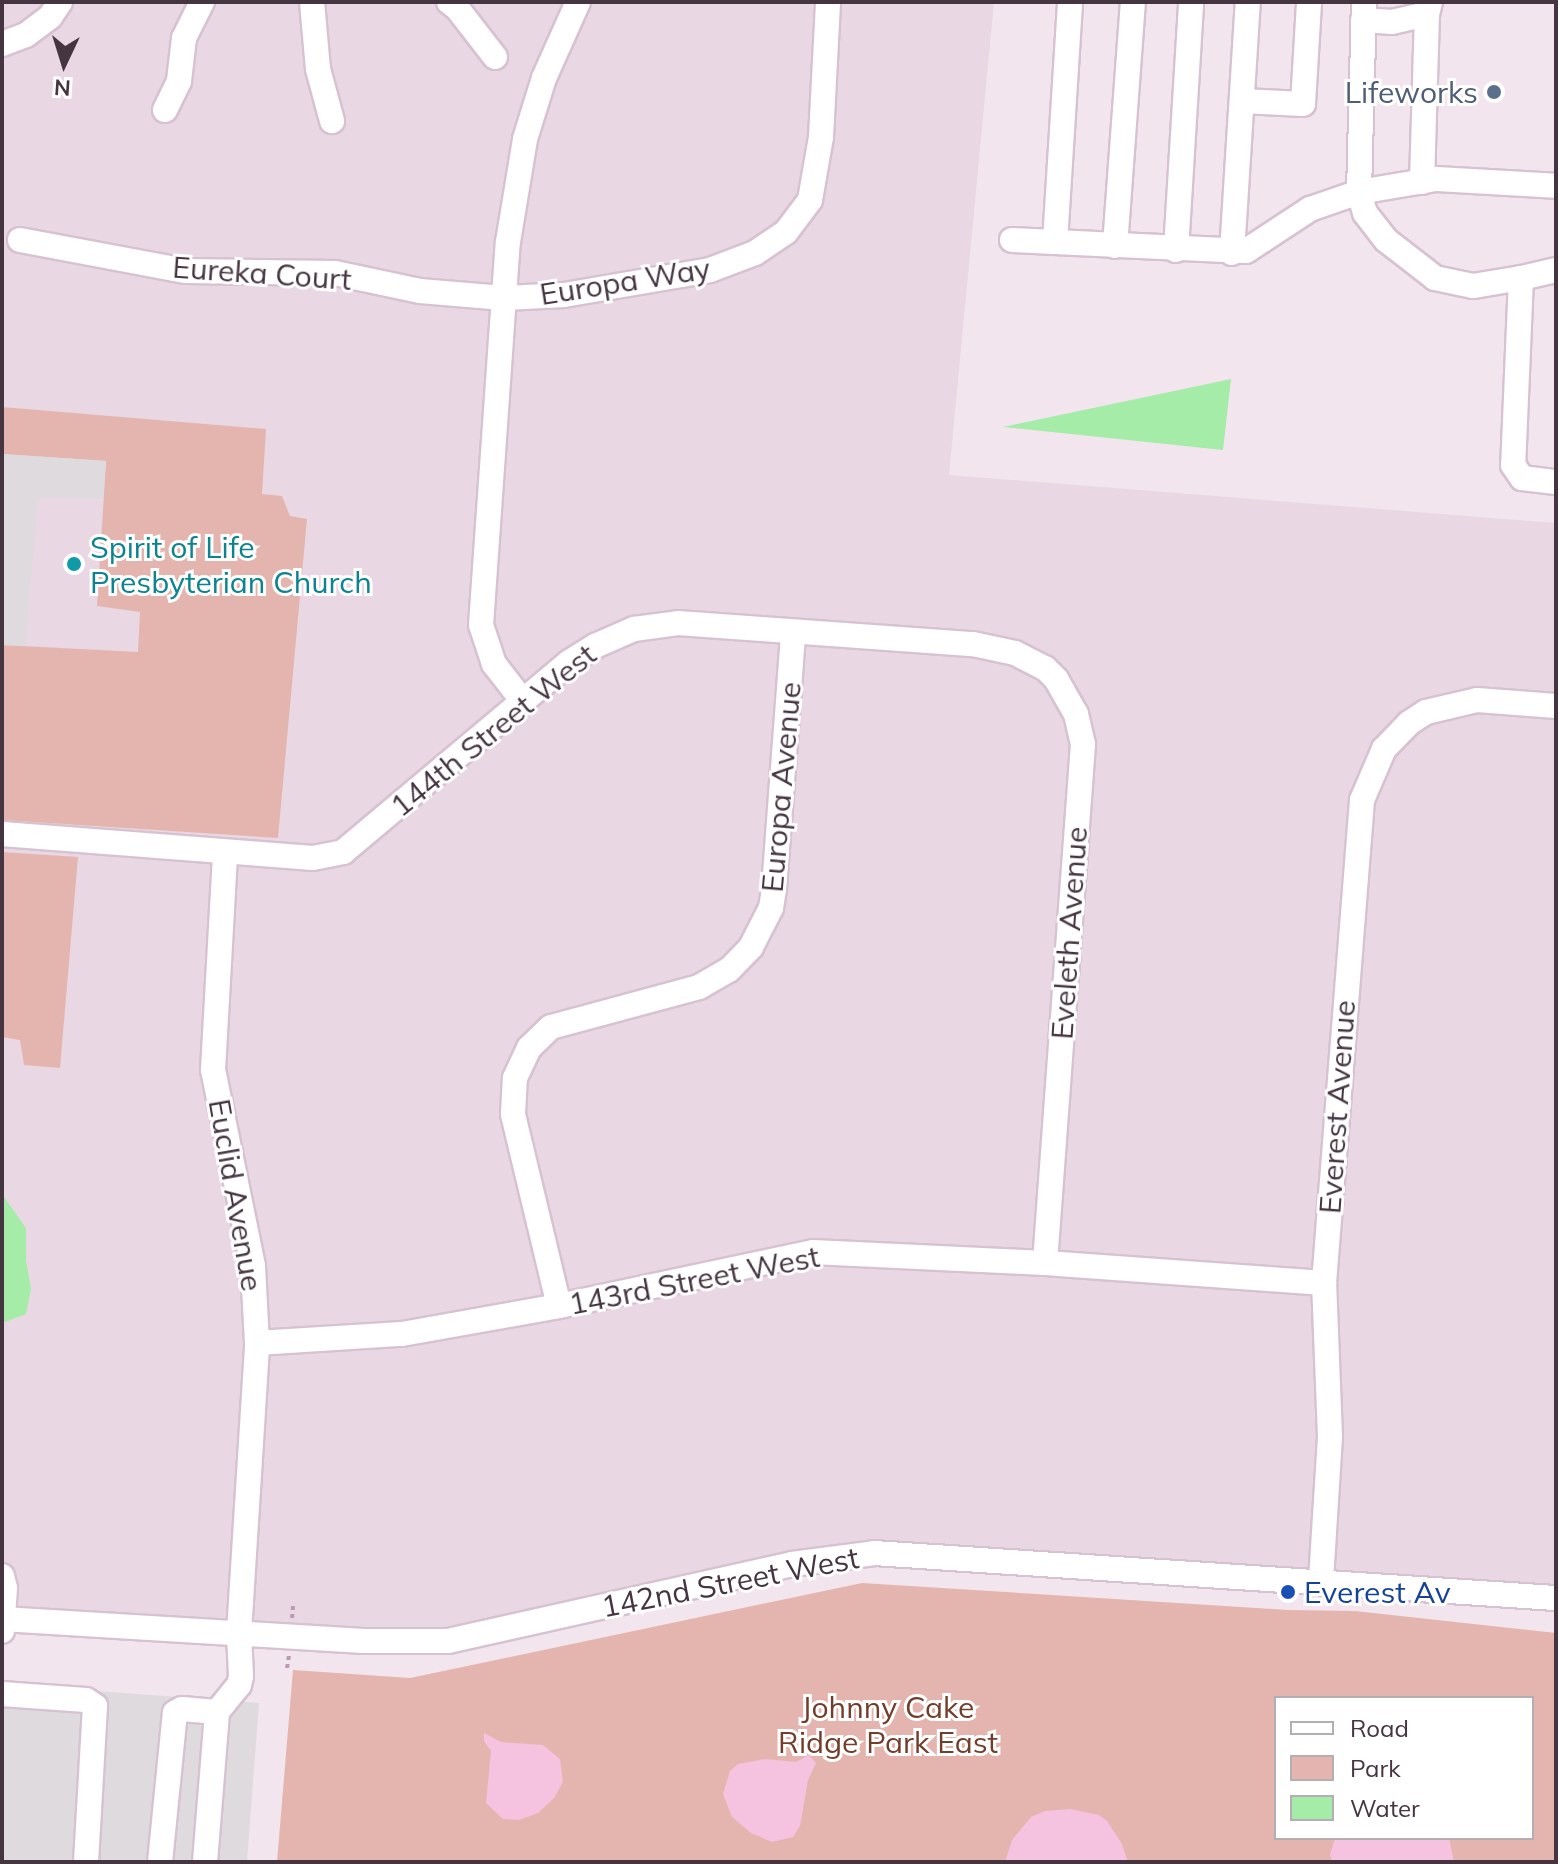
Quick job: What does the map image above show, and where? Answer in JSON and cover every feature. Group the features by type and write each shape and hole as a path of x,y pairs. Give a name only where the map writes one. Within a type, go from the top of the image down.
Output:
{"street":[{"path":"2,44 26,35 50,17 60,2"},
{"path":"165,110 179,81 184,38 202,2"},
{"path":"312,2 318,69 332,121"},
{"path":"449,2 495,57"},
{"path":"522,700 494,664 481,625 504,298 512,201 525,139 544,78 578,2"},
{"name":"Europa Way","path":"504,298 564,295 710,270 755,253 786,232 810,200 821,137 828,2"},
{"path":"1055,242 1070,2"},
{"path":"1115,246 1133,2"},
{"path":"1176,250 1191,2"},
{"path":"1232,253 1248,2"},
{"path":"1242,101 1303,104 1309,2"},
{"path":"1422,182 1428,8 1392,22 1364,11 1359,192 1365,213 1386,240 1435,278 1473,286 1556,270"},
{"path":"1012,240 1232,253 1246,251 1276,235 1310,209 1359,192 1436,179 1556,186"},
{"name":"Eureka Court","path":"20,240 186,271 335,273 420,291 504,298"},
{"path":"1521,278 1513,465 1522,478 1556,482"},
{"name":"144th Street West","path":"2,834 313,858 343,852 522,700 595,646 634,629 678,623 995,647"},
{"name":"Europa Avenue","path":"559,1306 513,1114 515,1078 529,1048 551,1027 699,987 729,970 751,947 771,908 774,888 793,633"},
{"name":"Eveleth Avenue","path":"995,647 1032,660 1056,679 1076,714 1083,744 1045,1263"},
{"name":"Everest Avenue","path":"1321,1580 1330,1437 1324,1283 1362,800 1377,759 1400,731 1438,706 1477,700 1556,706"},
{"name":"Euclid Avenue","path":"217,1712 239,1685 242,1651 239,1633 257,1343 253,1266 213,1070 225,853"},
{"name":"143rd Street West","path":"257,1343 402,1334 559,1306 813,1252 1045,1263 1324,1283"},
{"name":"142nd Street West","path":"2,1619 448,1641 792,1564 874,1553 1321,1580 1556,1598"},
{"path":"2,1576 2,1631"},
{"path":"2,1694 86,1700 95,1706 86,1862"},
{"path":"160,1862 175,1713 182,1709 217,1712 205,1862"}],"shaded area":[{"path":"2,2 994,2 949,475 1556,523 1556,1600 815,1561 448,1641 2,1618"},
{"path":"2,454 106,461 103,499 38,498 25,646 2,645"},
{"path":"2,1684 259,1703 247,1862 2,1862"}],"green space":[{"path":"2,407 266,429 262,494 282,496 290,516 307,519 278,838 2,820 2,645 138,652 140,612 97,606 106,461 2,454"},
{"path":"2,852 78,857 60,1068 24,1065 20,1040 2,1037"},
{"name":"Johnny Cake Ridge Park East","path":"862,1583 1289,1610 1355,1611 1556,1633 1556,1862 277,1862 293,1670 410,1678"}],"sand":[{"path":"484,1733 501,1742 543,1745 560,1759 563,1782 554,1798 538,1813 519,1820 503,1819 486,1803 491,1751 484,1741"},
{"path":"809,1755 816,1763 808,1780 800,1826 793,1837 772,1842 751,1833 732,1817 723,1794 730,1771 738,1764 765,1759 796,1762"},
{"path":"1070,1809 1099,1815 1107,1821 1122,1844 1128,1862 1005,1862 1012,1840 1031,1817 1045,1811"},
{"path":"1334,1840 1449,1840 1454,1862 1332,1862 1330,1855"}],"water":[{"path":"1231,379 1223,450 1003,427"},
{"path":"2,1194 26,1228 26,1260 31,1289 26,1314 2,1323"}],"place":[{"name":"Lifeworks","path":"1494,92"},
{"name":"Spirit of Life Presbyterian Church","path":"74,564"},
{"name":"Everest Av","path":"1288,1592"}]}
